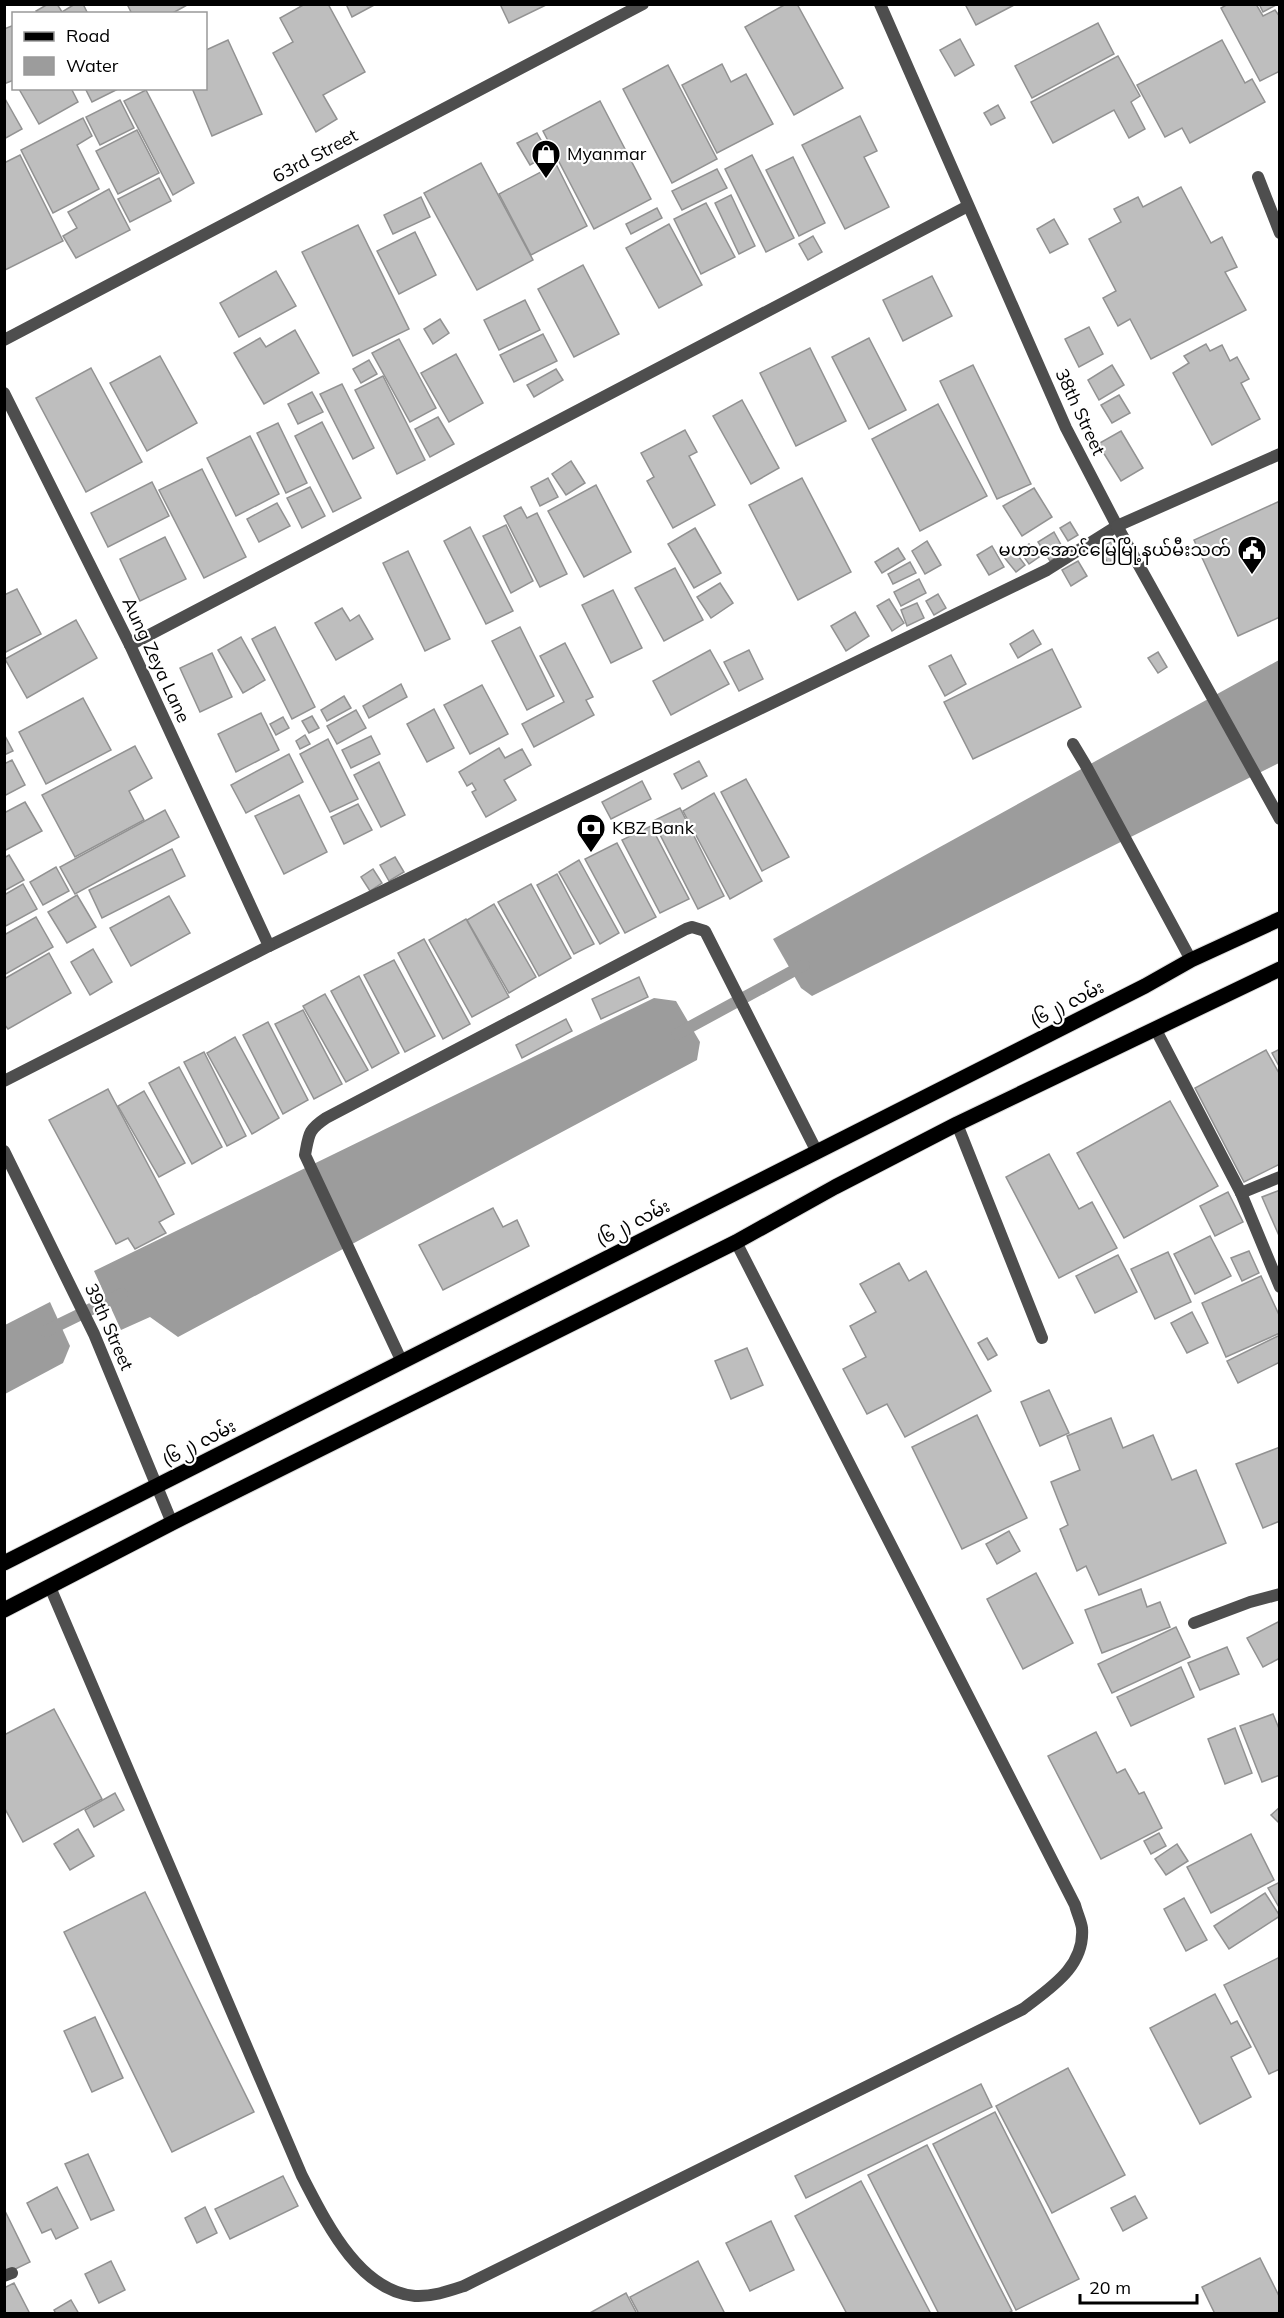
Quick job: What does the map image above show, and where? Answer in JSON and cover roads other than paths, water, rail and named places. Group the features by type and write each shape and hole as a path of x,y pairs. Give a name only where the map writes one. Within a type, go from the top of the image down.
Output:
{"main road":[{"name":"(၆၂) လမ်း","path":"4,1563 1145,986 1191,960 1280,919"},
{"path":"4,1610 172,1523 736,1242 834,1187 957,1124 1280,969"}],"street":[{"name":"63rd Street","path":"4,340 643,4"},
{"name":"38th Street","path":"880,4 1066,428 1116,526 1280,819"},
{"path":"1258,177 1280,233"},
{"path":"130,645 968,206"},
{"name":"Aung Zeya Lane","path":"4,393 130,645 269,946"},
{"path":"4,1081 269,946 1047,570 1116,526 1280,454"},
{"path":"1072,744 1191,960"},
{"path":"402,1362 305,1155 310,1132 326,1118 686,929 692,927 705,931 817,1152"},
{"path":"1156,1030 1241,1193 1280,1287"},
{"path":"957,1124 1042,1338"},
{"name":"39th Street","path":"4,1151 94,1334 172,1523"},
{"path":"1241,1193 1280,1177"},
{"path":"50,1587 302,2176 325,2221 346,2251 373,2280 394,2291 415,2296 440,2294 465,2286 1023,2009 1067,1974 1075,1960 1081,1947 1082,1928 1075,1905 736,1242"},
{"path":"1194,1623 1250,1602 1280,1594"}],"water":[{"path":"1279,660 1279,763 812,996 801,988 773,939"},
{"path":"654,998 676,1001 700,1042 697,1060 178,1337 150,1317 121,1330 94,1271"},
{"path":"50,1302 70,1346 63,1363 5,1394 5,1325"}],"waterway":[{"path":"677,1034 804,965"},
{"path":"46,1331 122,1294"}],"place":[{"name":"Myanmar","path":"546,180"},
{"name":"မဟာအောင်မြေမြို့နယ်မီးသတ်","path":"1252,576"},
{"name":"KBZ Bank","path":"591,854"}]}
